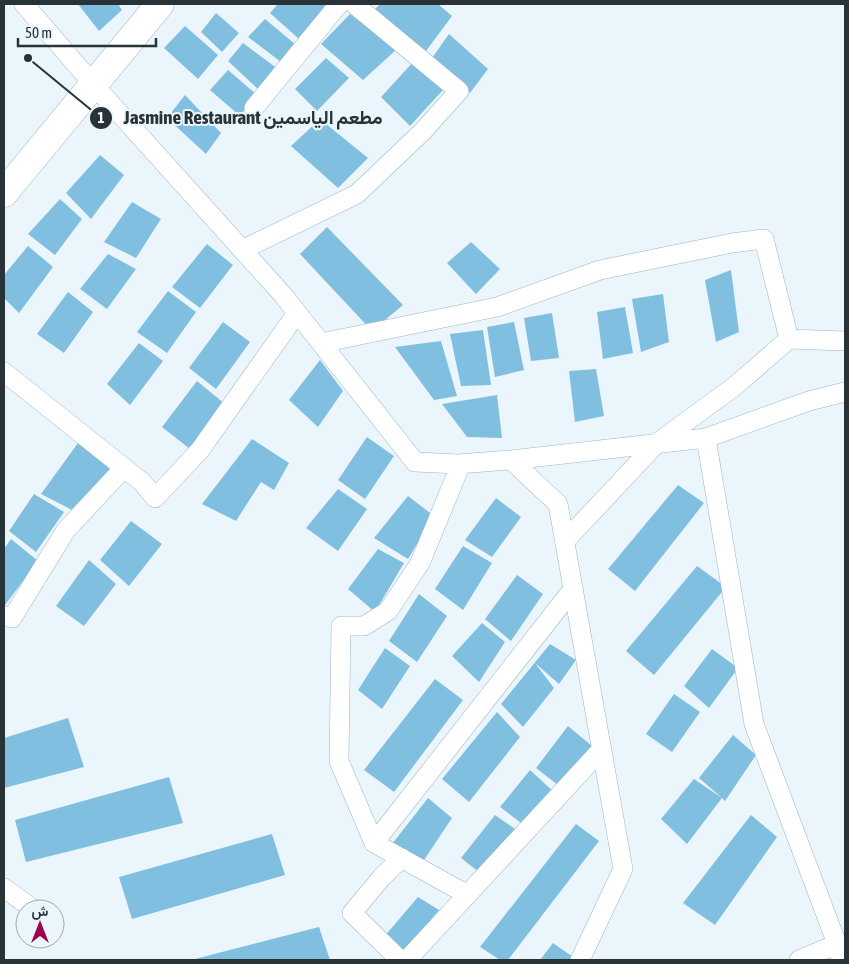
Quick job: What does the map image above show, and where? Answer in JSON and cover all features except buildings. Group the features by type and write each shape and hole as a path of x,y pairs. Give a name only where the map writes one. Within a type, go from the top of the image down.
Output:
{"street":[{"path":"24,4 297,313 415,462 461,464 511,460 706,438 809,400 845,392"},
{"path":"4,193 160,4"},
{"path":"254,108 339,4"},
{"path":"242,250 357,194 422,131 459,91 354,4"},
{"path":"321,343 497,307 600,270 732,243 764,240 789,338"},
{"path":"4,372 142,482 154,498 200,450 297,313"},
{"path":"565,541 658,443 735,386 789,338 845,341"},
{"path":"706,438 754,724 839,952 798,960"},
{"path":"511,460 558,504 623,869 580,960"},
{"path":"461,464 420,563 388,611 364,626 341,626 339,761 374,843 468,895"},
{"path":"4,616 12,618 66,530 124,468"},
{"path":"374,843 573,589"},
{"path":"407,960 602,749"},
{"path":"400,960 352,914 382,877 402,858"},
{"path":"4,888 19,899"}],"place":[{"name":"Jasmine Restaurant مطعم الياسمين","path":"28,58"}]}
